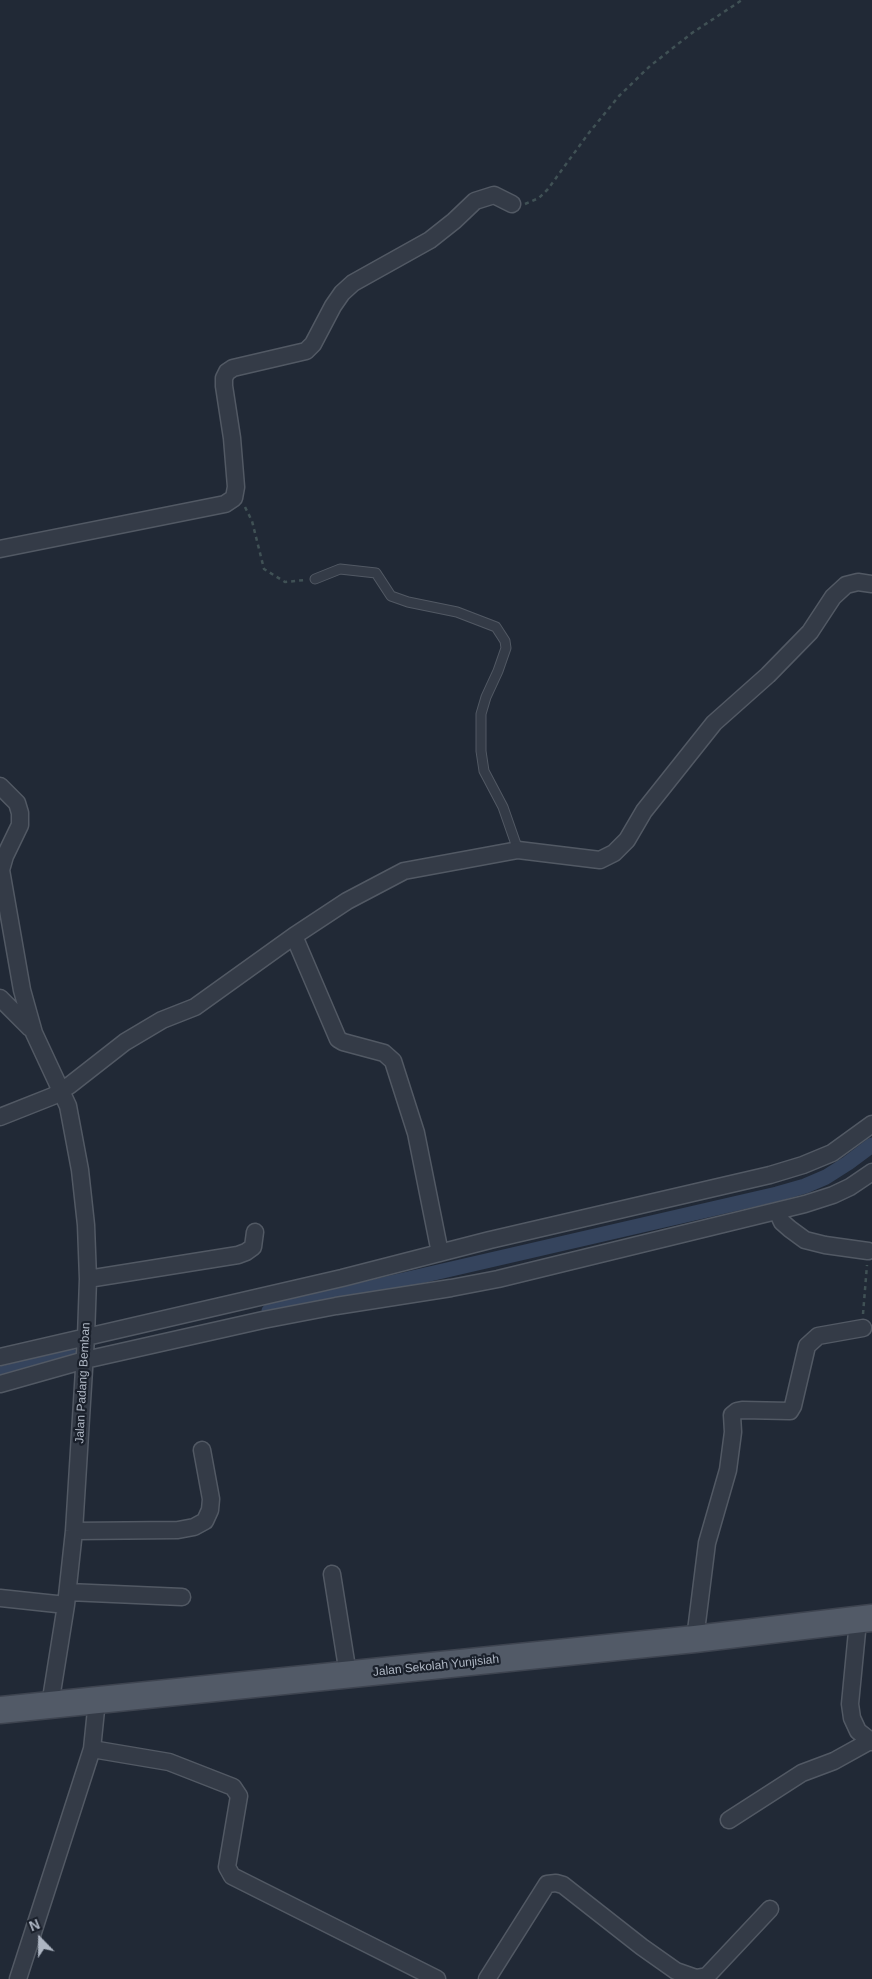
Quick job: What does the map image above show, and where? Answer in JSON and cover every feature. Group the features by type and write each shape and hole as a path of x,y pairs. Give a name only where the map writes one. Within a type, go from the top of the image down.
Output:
{"main road":[{"name":"Jalan Sekolah Yunjisiah","path":"0,1710 695,1639 865,1619"}],"street":[{"path":"0,549 225,504 234,498 236,488 232,438 224,386 224,378 227,372 233,368 306,351 313,344 337,300 353,283 430,240 475,201 494,195 515,205"},
{"path":"0,1117 59,1088 70,1086 125,1042 162,1020 195,1007 294,936 347,901 404,871 518,850 600,860 614,853 627,840 644,811 714,723 768,675 810,632 833,597 846,585 858,582 872,584"},
{"path":"0,786 17,802 20,813 20,824 5,856 1,870 22,990 34,1033"},
{"path":"294,936 338,1039 384,1054 393,1061 416,1133 440,1253"},
{"path":"0,998 34,1033"},
{"name":"Jalan Padang Bemban","path":"34,1033 68,1106 72,1121 86,1226 88,1279 86,1348 74,1531 67,1599 50,1705"},
{"path":"0,1384 86,1348 342,1278 566,1221 778,1173 832,1152 872,1124"},
{"path":"0,1357 86,1348 451,1288 777,1211 833,1195 872,1172"},
{"path":"777,1211 786,1225 805,1240 868,1251"},
{"path":"88,1279 238,1255 253,1247 256,1232"},
{"path":"695,1639 707,1544 728,1470 733,1432 732,1415 742,1410 790,1411 793,1406 807,1346 818,1336 862,1328"},
{"path":"74,1531 178,1530 194,1527 205,1520 210,1510 211,1499 202,1450"},
{"path":"332,1574 348,1674"},
{"path":"0,1598 182,1597"},
{"path":"729,1820 802,1773 834,1761 871,1742 858,1731 852,1718 850,1704 865,1619"},
{"path":"18,1979 92,1749 97,1700"},
{"path":"92,1749 169,1762 233,1787 239,1796 227,1867 232,1876 438,1979"},
{"path":"487,1979 547,1884 556,1883 563,1885 676,1971 696,1978 707,1976 770,1909"}],"lane":[{"path":"315,579 340,569 376,573 391,596 408,602 457,612 496,627 505,641 506,648 486,696 481,714 482,751 484,770 503,807 518,850"}],"path":[{"path":"515,205 539,198 548,189 618,96 650,66 692,33 742,0"},
{"path":"234,498 247,509 252,521 264,569 285,582 315,579"},
{"path":"862,1328 868,1251"}],"waterway":[{"path":"269,1311 777,1194 805,1186 826,1177 872,1145"},
{"path":"0,1374 71,1356"}]}
